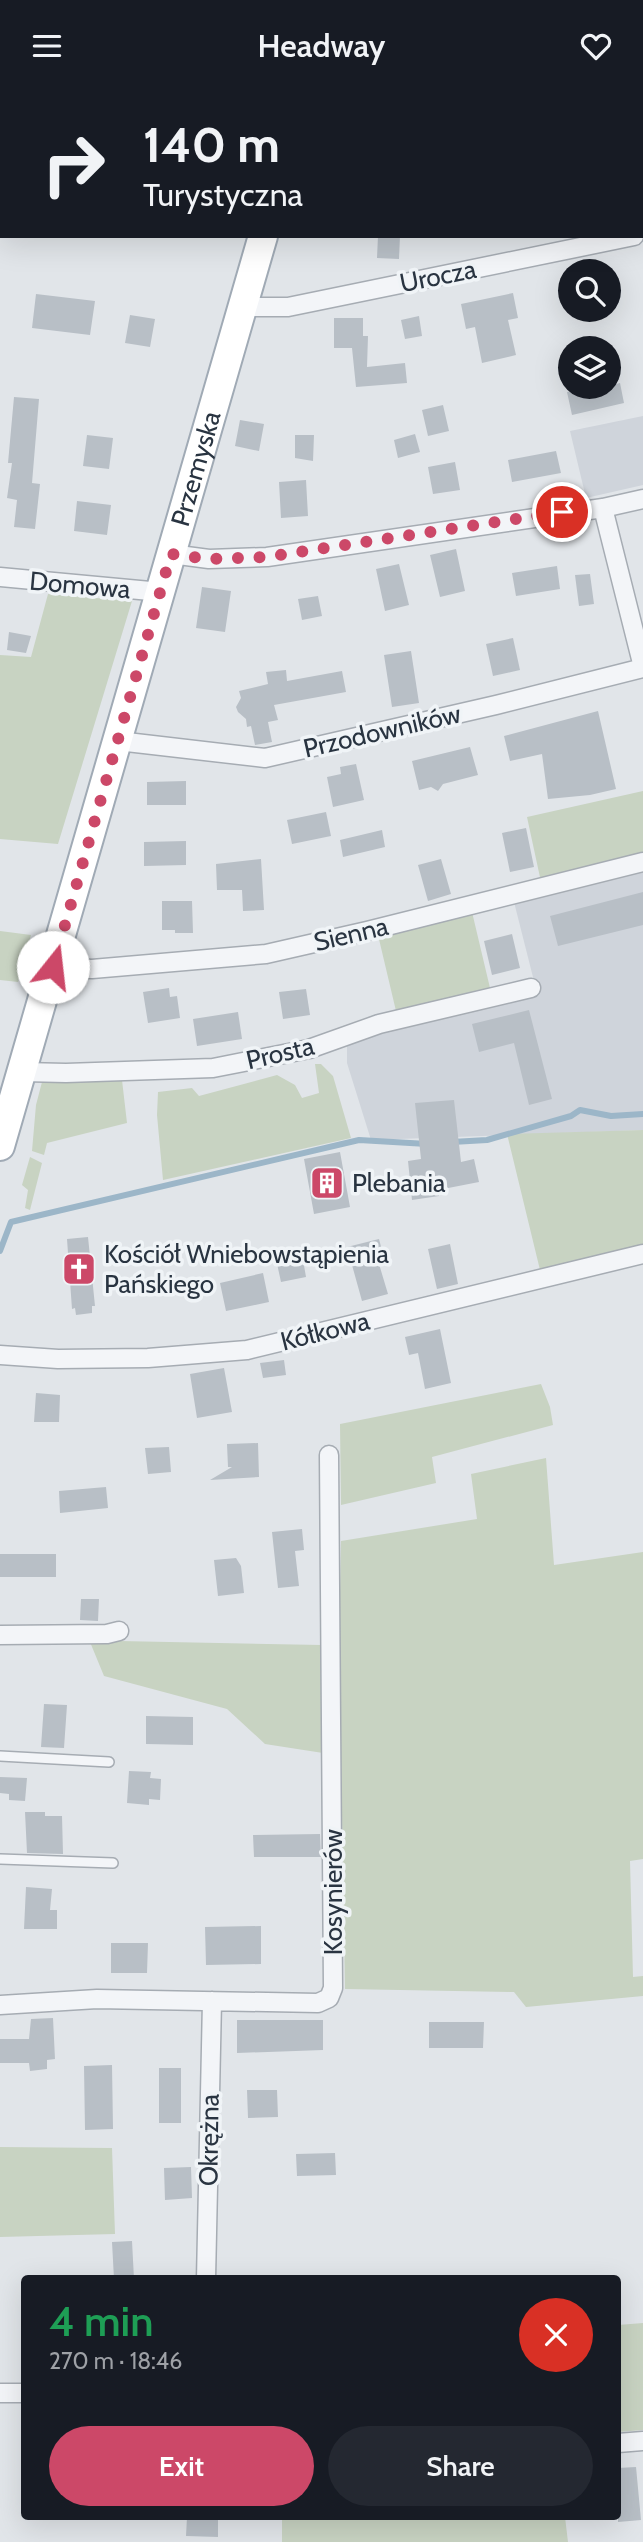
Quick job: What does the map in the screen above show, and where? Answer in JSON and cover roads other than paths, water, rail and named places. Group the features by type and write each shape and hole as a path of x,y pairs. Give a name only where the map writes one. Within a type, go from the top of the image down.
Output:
{"main road":[{"name":"Przemyska","path":"0,1146 262,238"}],"street":[{"name":"Urocza","path":"243,307 288,307 624,238"},
{"path":"171,554 209,559 267,557 603,508 643,499"},
{"path":"603,508 643,668"},
{"name":"Domowa","path":"0,577 161,592"},
{"name":"Przodowników","path":"118,741 265,758 643,668"},
{"name":"Sienna","path":"53,967 92,969 265,954 643,862"},
{"name":"Prosta","path":"23,1072 213,1068 309,1049 379,1024 531,988"},
{"name":"Kółkowa","path":"0,1355 58,1359 148,1358 247,1350 643,1254"},
{"name":"Kosynierów","path":"0,2004 97,1999 318,2003 329,1998 333,1988 329,1455"},
{"path":"0,1635 107,1634 119,1631"},
{"name":"Okrężna","path":"206,2275 212,2001"},
{"path":"0,2393 21,2393"},
{"path":"621,2443 643,2441"}],"lane":[{"path":"0,1756 109,1762"},
{"path":"0,1860 113,1863"}],"waterway":[{"path":"452,1142 487,1140 571,1116 580,1110 611,1116 643,1114"},
{"path":"0,1251 11,1222 359,1140 427,1144"}],"place":[{"name":"Plebania","path":"327,1183"},
{"name":"Kościół Wniebowstąpienia Pańskiego","path":"79,1269"}]}
